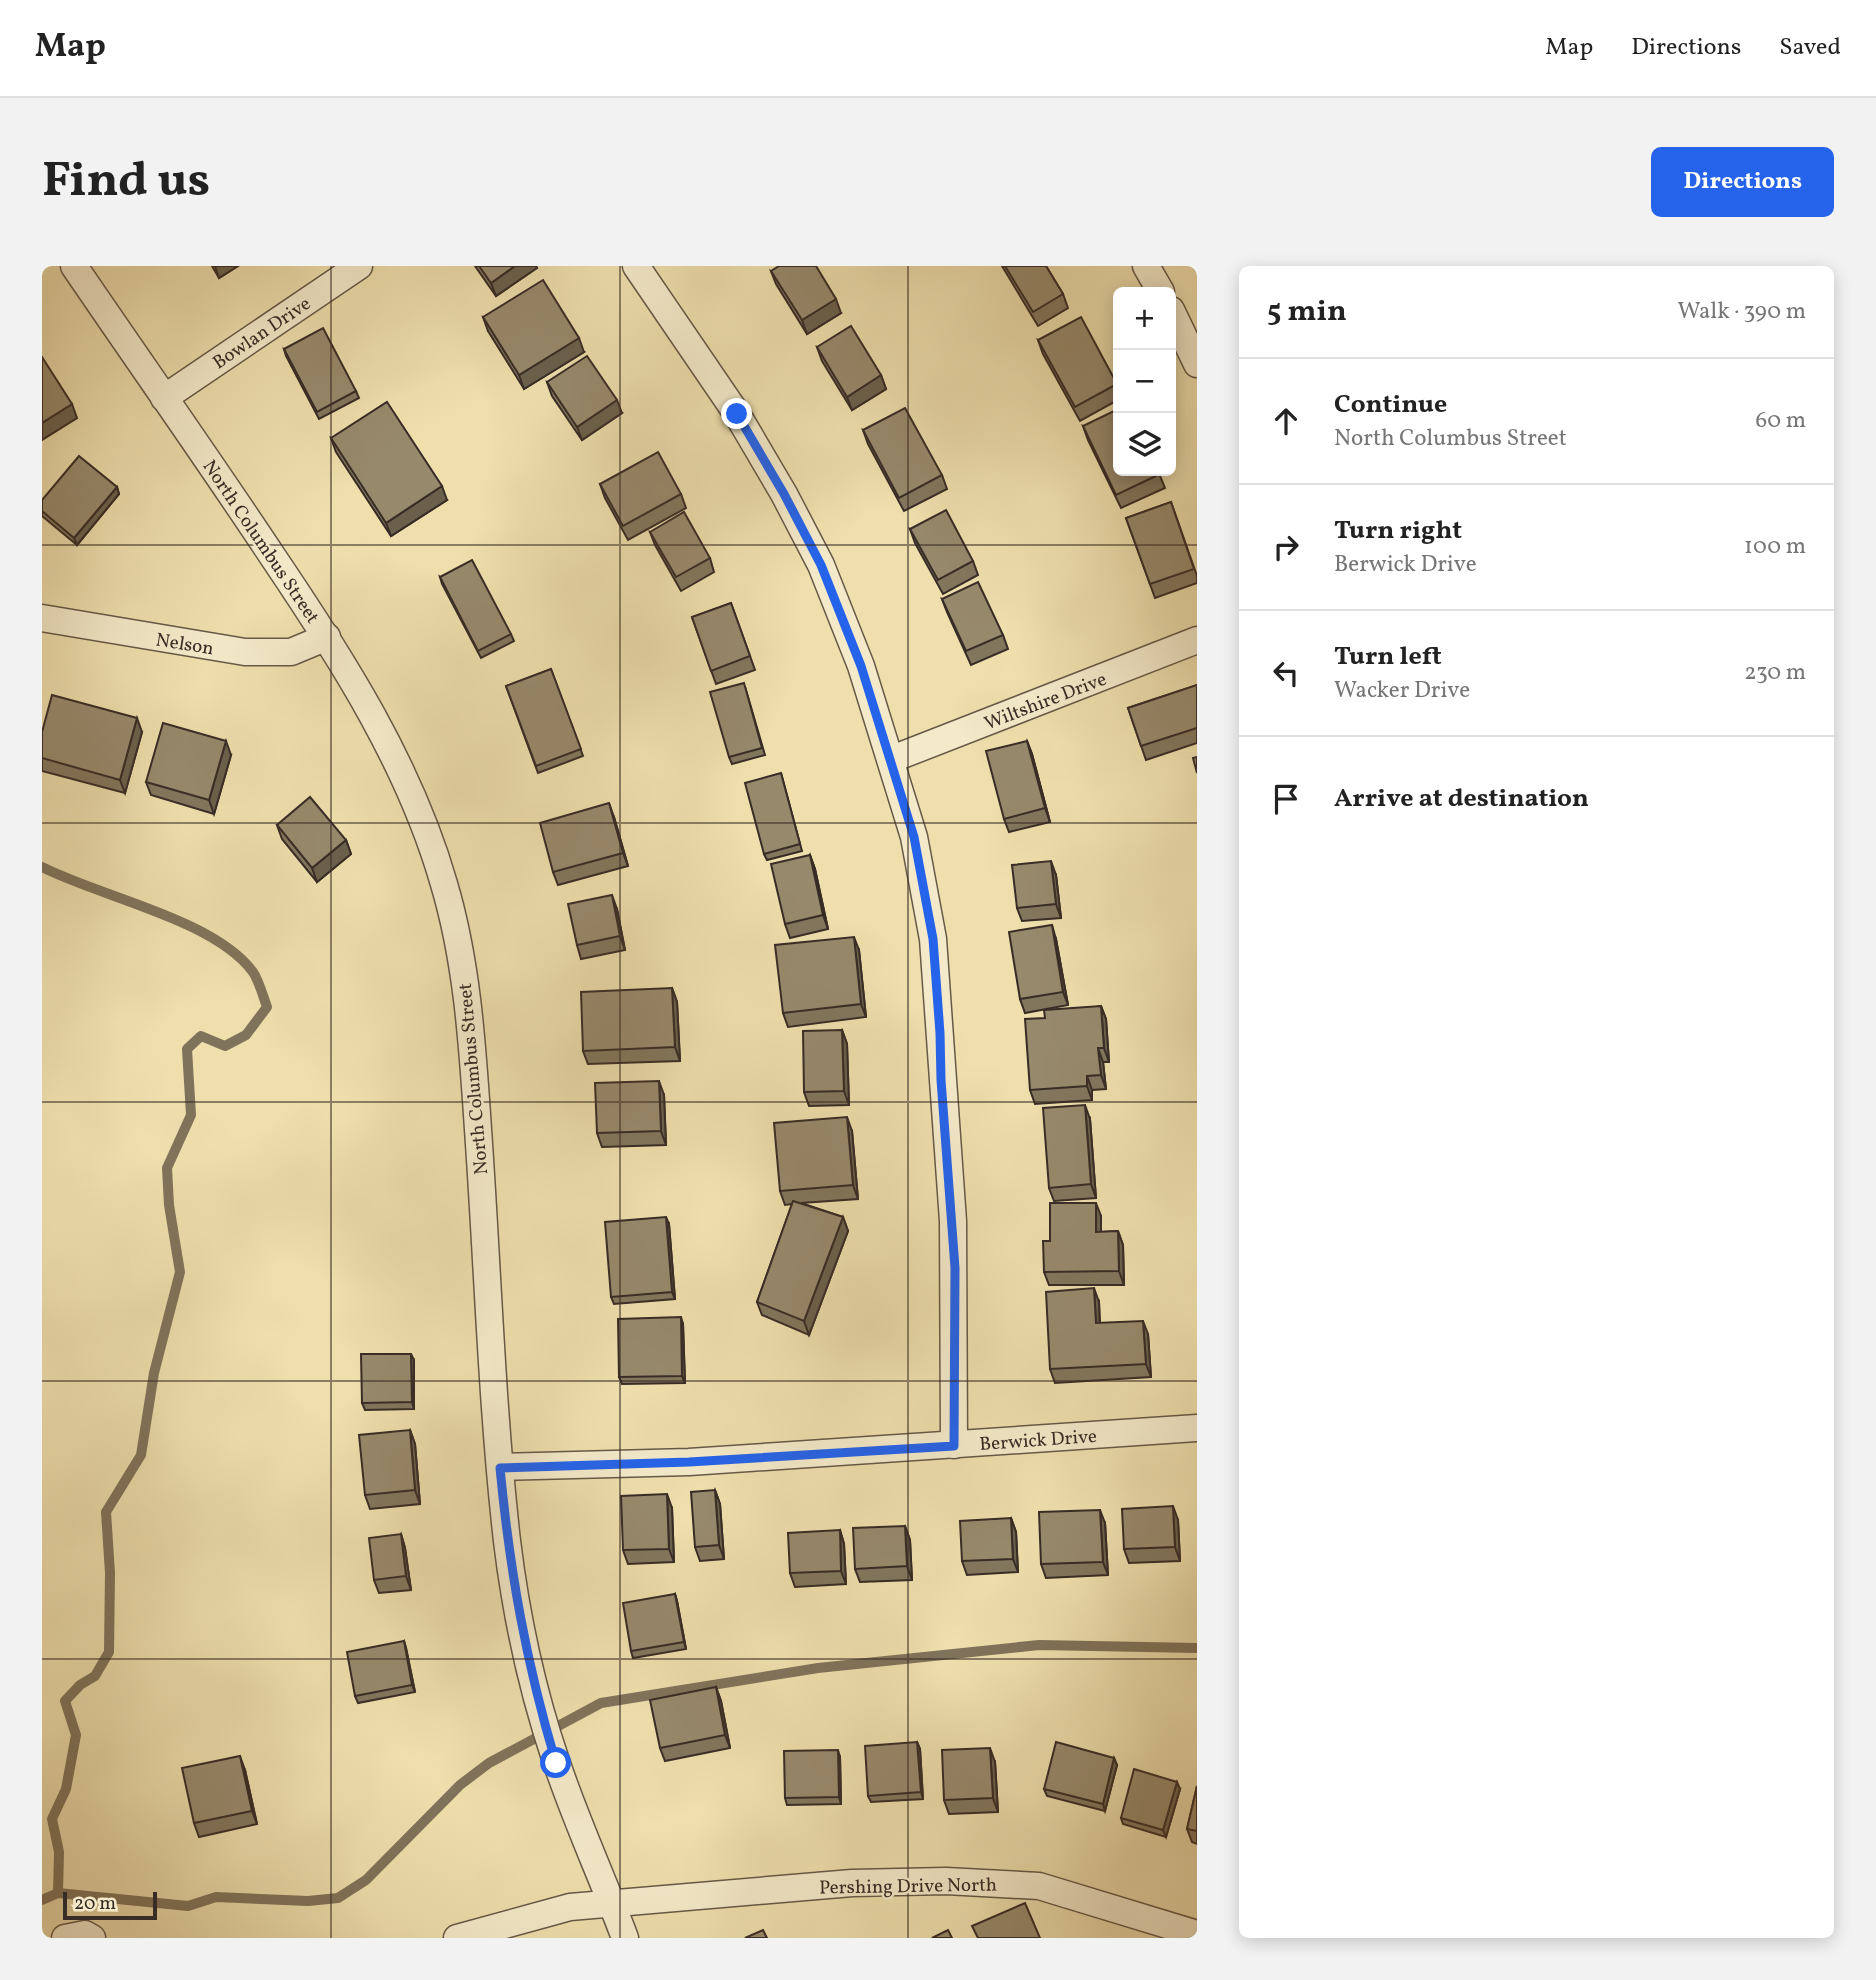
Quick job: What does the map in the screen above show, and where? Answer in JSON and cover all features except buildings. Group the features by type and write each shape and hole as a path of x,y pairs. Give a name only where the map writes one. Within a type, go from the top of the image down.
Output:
{"street":[{"name":"North Columbus Street","path":"74,266 327,638 372,715 414,799 445,887 456,933 471,1026 500,1468 507,1542 522,1634 545,1728 625,1938"},
{"name":"Bowlan Drive","path":"164,398 359,266"},
{"path":"636,266 737,414 784,494 826,578 861,666 914,837 934,952 955,1268 954,1446"},
{"path":"1146,266 1158,287"},
{"path":"1176,320 1197,364"},
{"name":"Nelson","path":"42,618 244,652 290,652 327,638"},
{"name":"Wiltshire Drive","path":"892,759 1197,640"},
{"name":"Berwick Drive","path":"500,1468 689,1462 1197,1428"},
{"name":"Pershing Drive North","path":"457,1938 570,1907 852,1883 946,1881 1038,1886 1197,1934"},
{"path":"65,1938 85,1934 92,1938"}],"waterway":[{"path":"42,867 155,911 212,937 253,972 267,1007 246,1035 225,1046 201,1036 187,1049 191,1115 167,1168 169,1205 180,1272 154,1373 141,1455 106,1512 110,1573 109,1652 95,1676 80,1685 65,1701 76,1735 66,1789 52,1819 59,1852 58,1893 42,1900"},
{"path":"58,1893 188,1906 216,1897 308,1901 338,1898 366,1880 460,1785 489,1763 601,1703 818,1668 1039,1645 1197,1648"}],"route":[{"path":"556,1763 537,1701 522,1634 507,1542 500,1468 689,1462 954,1446 953,1221 933,939 914,837 861,666 821,565 784,494 737,414"}]}
